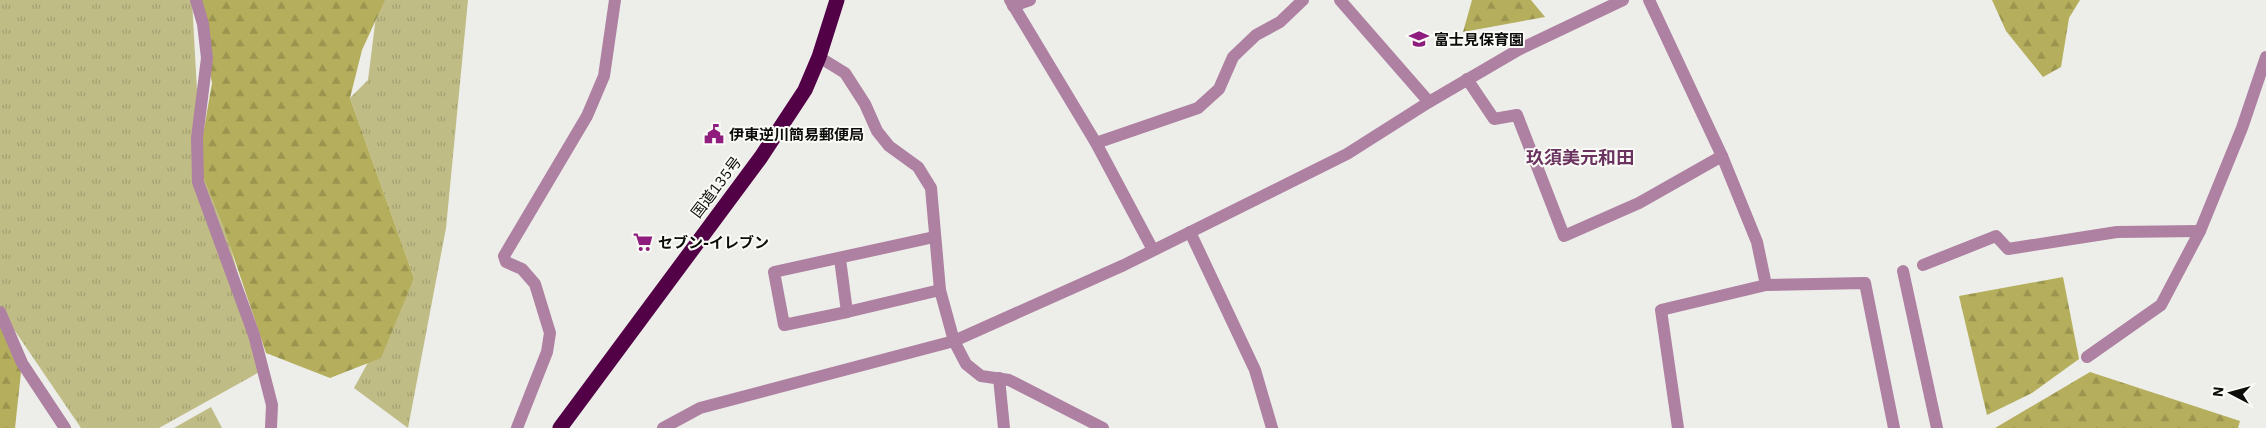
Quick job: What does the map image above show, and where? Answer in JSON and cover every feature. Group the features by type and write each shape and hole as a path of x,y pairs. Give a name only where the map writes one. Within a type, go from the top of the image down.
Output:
{"highway":[{"name":"国道135号","path":"560,428 761,157 805,90 820,57 837,0"}],"street":[{"path":"196,0 203,24 207,58 197,138 198,182 254,335 272,404 271,428"},
{"path":"517,428 546,352 550,333 535,284 522,269 506,262 504,256 587,116 604,76 615,0"},
{"path":"1030,0 1012,3 1096,143 1153,250"},
{"path":"1096,143 1198,108 1219,89 1233,57 1256,35 1280,22 1303,0"},
{"path":"1340,0 1429,102"},
{"path":"663,428 700,408 954,340 1153,250 1347,154 1429,102 1518,50 1623,0"},
{"path":"1649,0 1722,156 1758,242 1766,285"},
{"path":"820,57 845,73 865,104 876,131 889,146 918,167 930,188 940,290 954,340 966,364 981,376 1009,380 1103,428"},
{"path":"2087,357 2161,305 2200,230 2242,128 2266,57"},
{"path":"1467,80 1494,119 1517,115 1564,236 1638,203 1722,156"},
{"path":"1924,265 1996,236 2008,250 2117,232 2200,230"},
{"path":"1190,232 1254,370 1272,428"},
{"path":"934,237 774,272 784,325 940,290"},
{"path":"840,259 847,312"},
{"path":"1903,271 1937,428"},
{"path":"1678,428 1661,310 1766,285 1865,283 1894,428"},
{"path":"0,312 22,363 65,428"},
{"path":"999,378 1004,428"}],"green space":[{"path":"0,0 192,0 199,127 263,370 159,428 81,428 0,309"},
{"path":"196,0 385,0 362,50 350,98 414,278 381,358 330,378 266,353 223,225 198,164 212,83"},
{"path":"378,0 468,0 446,228 408,428 354,388 414,278 350,98 368,80"},
{"path":"1472,0 1531,0 1545,17 1463,32"},
{"path":"1992,0 2080,0 2069,18 2061,67 2043,77 2006,31"},
{"path":"2063,277 2079,359 2032,393 1987,415 1959,296"},
{"path":"0,313 22,363 15,428 0,428"},
{"path":"2090,372 2240,421 2238,428 1995,428"},
{"path":"211,407 222,428 174,428"}],"place":[{"name":"富士見保育園","path":"1419,39"},
{"name":"伊東逆川簡易郵便局","path":"714,134"},
{"name":"セブン-イレブン","path":"643,242"}],"district":[{"name":"玖須美元和田","path":"1580,157"}]}
